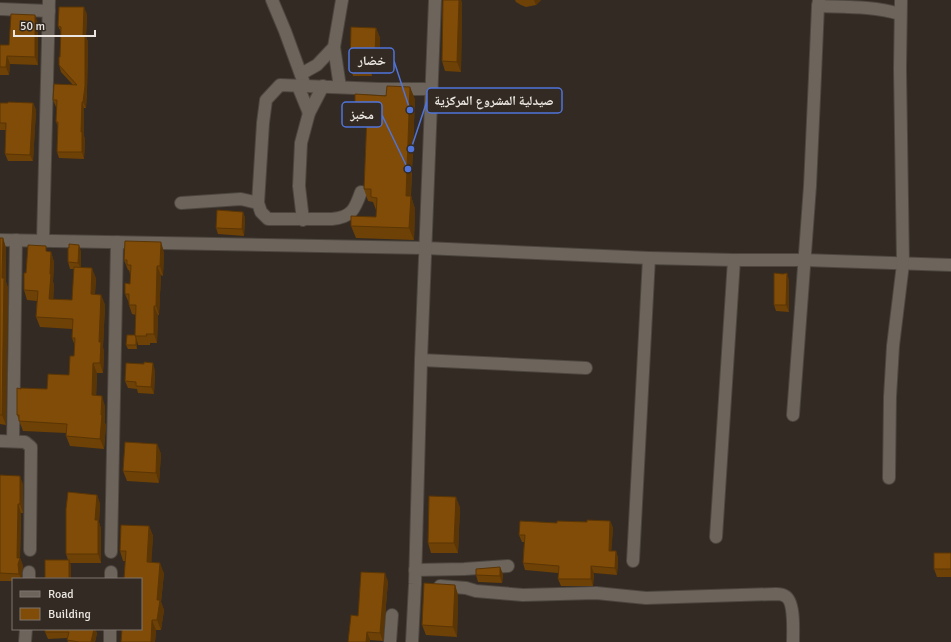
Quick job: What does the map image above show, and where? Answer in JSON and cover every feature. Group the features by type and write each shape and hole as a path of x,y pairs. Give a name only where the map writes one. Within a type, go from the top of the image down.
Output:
{"street":[{"path":"272,0 285,31 309,113"},
{"path":"340,87 334,47 342,0"},
{"path":"412,642 435,0"},
{"path":"889,478 890,397 893,346 903,264 900,0"},
{"path":"793,415 810,186 818,3 879,9 900,14"},
{"path":"0,9 49,6 43,241"},
{"path":"301,82 334,47"},
{"path":"361,192 355,207 348,214 339,218 268,220 261,212 258,203 263,123 266,100 280,85 301,82 340,87 432,89"},
{"path":"303,220 299,186 301,143 309,113 324,86"},
{"path":"181,202 241,199 258,203"},
{"path":"0,240 425,248 650,258 804,260 951,265"},
{"path":"13,441 16,240"},
{"path":"111,552 117,242"},
{"path":"632,561 650,258"},
{"path":"716,537 734,260"},
{"path":"421,360 586,368"},
{"path":"0,441 25,442 30,447 30,550"},
{"path":"415,570 508,566"},
{"path":"415,584 523,595 596,593 646,598 785,595 789,599 792,608 793,642"},
{"path":"390,642 392,615"},
{"path":"25,642 26,630"},
{"path":"110,630 110,642"}],"building":[{"path":"443,0 459,0 457,62 442,61"},
{"path":"59,7 84,7 83,36 85,36 85,86 82,102 82,152 57,152 58,122 56,122 57,100 53,100 54,84 77,85 59,65 61,27 58,26"},
{"path":"11,14 35,15 35,57 7,56 6,67 0,67 0,45 9,45"},
{"path":"351,27 376,28 375,54 368,54 368,66 350,66"},
{"path":"387,86 410,87 406,196 411,196 409,228 351,226 351,216 376,217 377,198 371,197 371,189 364,189 367,114 355,113 355,94 386,96"},
{"path":"0,103 33,103 30,155 5,154 6,123 0,123"},
{"path":"217,210 243,212 242,229 216,228"},
{"path":"0,238 3,238 2,278 4,278 2,415 0,415"},
{"path":"125,241 161,242 160,266 157,266 156,306 154,306 154,334 146,334 147,336 135,336 136,305 129,305 129,294 125,294 125,283 130,284 131,265 127,265 127,260 124,260"},
{"path":"69,244 79,245 78,263 68,262"},
{"path":"28,245 46,246 46,251 51,252 49,299 72,300 74,267 92,268 91,294 101,295 99,342 101,342 100,363 93,363 92,395 102,396 100,439 66,436 67,424 19,421 19,415 17,415 17,388 47,389 48,374 69,375 70,356 74,356 75,338 72,338 73,319 36,317 38,291 24,290 24,273 26,273"},
{"path":"774,273 787,273 786,305 774,305"},
{"path":"127,335 135,335 136,345 126,345"},
{"path":"144,362 153,363 151,387 136,386 136,382 125,381 126,363 144,364"},
{"path":"125,442 157,444 156,473 123,471"},
{"path":"0,475 20,476 17,558 20,558 18,564 19,574 0,573"},
{"path":"68,492 97,495 95,520 98,520 98,554 66,554 66,509"},
{"path":"429,496 456,497 454,543 428,543"},
{"path":"587,520 610,521 609,551 616,551 615,568 591,566 591,579 558,579 559,566 523,563 525,535 519,535 520,521 557,523 557,521 587,522"},
{"path":"121,525 149,526 147,562 160,563 157,600 160,600 157,620 152,620 151,642 121,642 122,630 142,630 142,578 124,578 126,551 120,551"},
{"path":"934,553 951,553 951,569 934,569"},
{"path":"45,560 69,560 69,578 45,578"},
{"path":"500,567 500,576 476,575 476,569"},
{"path":"361,572 385,573 380,633 367,632 366,642 348,642 351,615 358,616"},
{"path":"424,583 455,585 453,627 422,625"},
{"path":"45,630 94,630 91,642 67,640 69,632 45,632"}],"place":[{"name":"خضار","path":"410,110"},
{"name":"صيدلية المشروع المركزية","path":"411,149"},
{"name":"مخبز","path":"408,169"}]}
